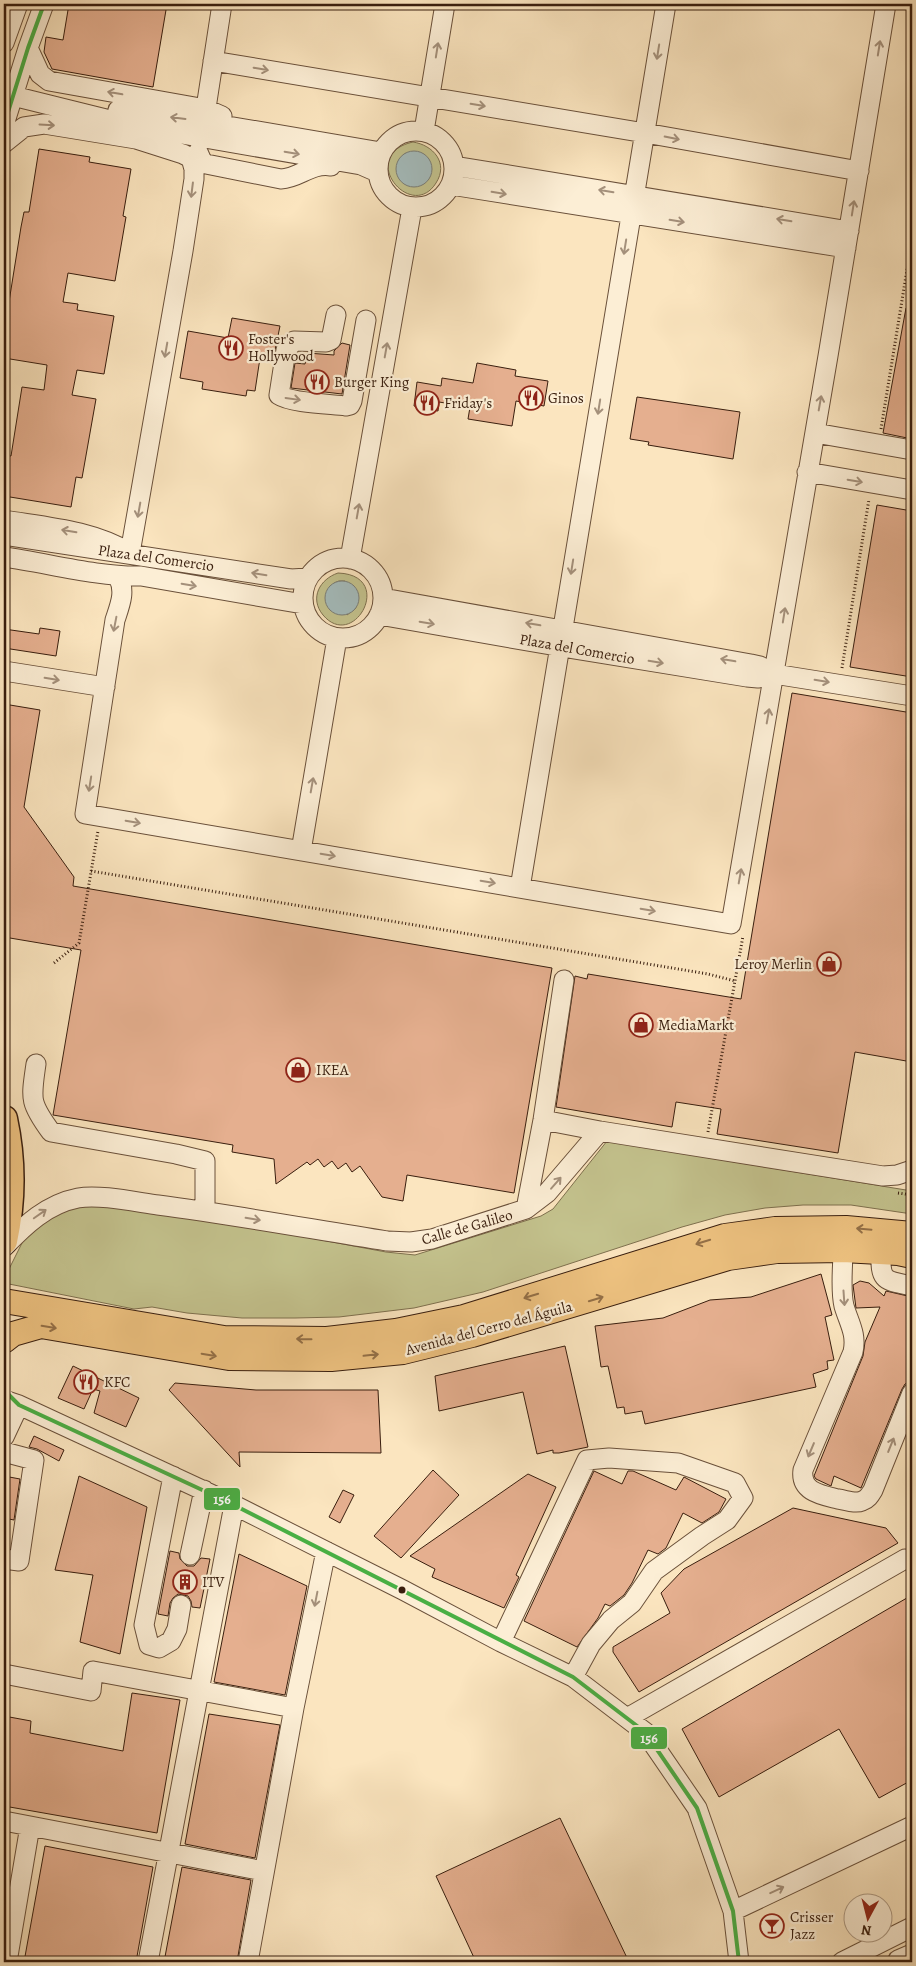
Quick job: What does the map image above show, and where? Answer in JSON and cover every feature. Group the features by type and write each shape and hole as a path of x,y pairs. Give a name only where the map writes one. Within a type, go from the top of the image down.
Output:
{"highway":[{"path":"4,1119 10,1148 11,1184 9,1216 4,1241"}],"main road":[{"name":"Avenida del Cerro del Águila","path":"4,1301 224,1338 328,1339 396,1331 464,1317 725,1236 774,1229 846,1228 912,1234"},
{"name":"Avenida del Cerro del Águila","path":"4,1341 13,1334 41,1326 229,1358 331,1359 394,1353 481,1333 728,1258 776,1251 844,1250 912,1256"}],"street":[{"path":"4,44 18,4"},
{"path":"4,125 44,4"},
{"path":"222,4 201,130 202,161 206,164 281,179 290,178 312,167 323,165 377,172"},
{"path":"424,131 445,4"},
{"path":"520,888 666,4"},
{"path":"118,577 122,585 122,597 115,620 85,814 731,924 886,4"},
{"path":"28,48 40,74 49,81 201,130 213,150 268,162"},
{"path":"213,61 859,171"},
{"path":"377,172 361,165 201,130 22,98 130,125 201,130 281,135 381,152"},
{"path":"4,143 24,128 44,124 186,145 201,130"},
{"path":"411,131 424,131 436,136 445,144 452,154 454,166 451,185 444,195 424,207 412,208 399,204 388,196 381,186 377,172 381,152 388,142 399,134 411,131"},
{"path":"4,520 88,534 112,543 130,553 184,251 194,179 191,158 136,139"},
{"path":"454,166 632,205"},
{"path":"451,185 632,205 847,239"},
{"path":"350,559 412,208"},
{"path":"336,315 331,340 326,342 294,341 286,350 279,395 283,398 350,405 366,320"},
{"path":"814,433 912,450"},
{"path":"807,472 912,490"},
{"name":"Plaza del Comercio","path":"4,535 291,579 308,578"},
{"path":"4,545 103,563 127,569 141,576"},
{"name":"Plaza del Comercio","path":"4,557 44,562 118,577 141,576 303,604"},
{"path":"338,558 350,559 363,563 374,573 381,585 381,606 372,625 362,633 350,638 337,638 325,634 314,626 307,616 303,604 303,590 308,578 316,568 326,561 338,558"},
{"name":"Plaza del Comercio","path":"381,606 560,638 747,677 758,678 774,674 912,696"},
{"path":"301,850 337,638"},
{"path":"4,671 105,687"},
{"path":"526,1209 543,1120 564,980"},
{"path":"36,1064 32,1092 35,1111 51,1132 176,1154 205,1161 205,1211"},
{"path":"543,1120 600,1131 883,1176 897,1175 912,1170"},
{"name":"Calle de Galileo","path":"4,1247 28,1223 50,1207 80,1197 105,1198 205,1211 388,1241 411,1242 432,1239 526,1209 547,1194 600,1131"},
{"path":"844,1250 844,1305 855,1344 802,1470 804,1484 812,1491 822,1495 856,1502 866,1499 873,1490 912,1393"},
{"path":"881,1252 880,1271 883,1276 889,1281 912,1286"},
{"path":"4,1390 12,1403 204,1490 573,1677 645,1732 697,1808 732,1911 739,1962"},
{"path":"4,1437 12,1403"},
{"path":"4,1452 34,1460 19,1561 4,1559"},
{"path":"501,1642 587,1460 609,1458 678,1463 735,1483 743,1498 727,1520 654,1571 632,1603 611,1620 591,1644 573,1677"},
{"path":"173,1476 144,1625 149,1645 159,1648 171,1641 177,1628 181,1605"},
{"path":"190,1555 204,1490"},
{"path":"148,1962 234,1505"},
{"path":"248,1962 294,1708 326,1551"},
{"path":"627,1718 905,1559"},
{"path":"4,1674 91,1691 93,1671 294,1708"},
{"path":"4,1821 264,1871"},
{"path":"6,1962 30,1826"},
{"path":"732,1911 912,1826"},
{"path":"842,1962 912,1927"}],"path":[{"path":"878,444 912,239"},
{"path":"834,668 842,670 872,484"},
{"path":"91,871 708,974 735,981"},
{"path":"705,1147 744,926 731,924"},
{"path":"912,1199 909,1198 909,1202 912,1203"}],"shaded area":[{"path":"413,142 427,147 437,156 440,162 440,176 436,183 425,193 414,195 403,191 394,182 389,171 389,160 397,149","holes":["406,153 403,182 400,178 398,167 400,159"]},
{"path":"338,573 355,577 364,586 367,597 364,609 357,618 347,624 335,624 323,615 319,609 317,602 318,590 332,576","holes":["345,581 356,608 347,615 334,583"]},
{"path":"607,1141 912,1191 912,1214 851,1205 803,1205 765,1208 725,1215 682,1227 483,1292 414,1308 339,1317 242,1318 187,1313 152,1307 134,1309 4,1283 4,1279 28,1231 60,1211 82,1203 203,1218 386,1252 415,1255 541,1216 553,1209"}],"water":[{"path":"414,151 426,157 432,169 426,181 414,187 402,181 396,169 402,157"},
{"path":"342,581 349,582 354,586 358,591 358,605 354,610 349,614 342,615 335,614 330,610 326,605 325,598 326,591 330,586 335,582"}],"building":[{"path":"69,4 167,4 153,87 52,69 44,52 46,37 63,40"},
{"path":"39,149 90,157 89,162 131,169 123,216 126,217 115,281 68,273 63,302 78,304 77,310 114,316 104,374 77,370 72,395 96,399 82,478 76,477 71,507 4,496 4,455 11,456 22,387 44,390 47,365 4,358 4,333 21,227 24,212 29,212"},
{"path":"906,308 912,308 912,439 883,433"},
{"name":"Foster's Hollywood","path":"232,318 280,326 273,360 260,358 255,391 247,390 246,396 202,389 203,382 180,378 188,331 228,338"},
{"path":"342,343 350,345 342,394 291,388 295,363 305,364 307,353 334,355 334,351"},
{"path":"477,363 516,370 515,376 548,381 544,406 516,401 512,426 468,419 470,407 439,402 438,411 414,406 417,382 441,386 442,378 473,383"},
{"path":"637,397 740,412 733,459 648,445 649,442 630,439"},
{"path":"877,505 912,511 912,677 850,667"},
{"path":"40,628 60,631 56,656 4,648 4,629 39,634"},
{"name":"Leroy Merlin","path":"792,693 912,713 912,1062 855,1052 838,1153 717,1134 721,1109 676,1102 672,1127 556,1107 575,976 587,979 588,974 741,999"},
{"name":"IKEA","path":"4,704 40,710 24,807 74,877 73,886 552,968 514,1193 407,1175 403,1201 382,1197 360,1166 352,1172 346,1163 338,1169 332,1161 324,1167 318,1159 310,1165 307,1162 276,1184 274,1159 232,1152 233,1145 53,1115 81,950 4,937"},
{"path":"821,1274 832,1315 825,1317 834,1360 827,1361 828,1369 813,1374 816,1387 645,1424 642,1411 625,1414 624,1407 617,1408 608,1366 601,1367 595,1326 663,1318 710,1300 751,1297"},
{"path":"860,1281 869,1283 884,1296 886,1291 912,1297 912,1377 910,1382 905,1384 902,1389 861,1488 834,1476 831,1486 816,1479 814,1476 863,1356 865,1342 880,1307 856,1308 853,1285"},
{"path":"565,1346 588,1447 559,1453 553,1453 553,1450 537,1454 523,1392 439,1411 435,1376"},
{"name":"KFC","path":"73,1366 139,1398 126,1427 94,1413 100,1391 93,1389 84,1409 58,1398"},
{"path":"175,1383 256,1390 378,1390 381,1453 239,1452 240,1467 169,1390"},
{"path":"34,1436 64,1450 59,1461 37,1449 29,1447"},
{"path":"433,1470 459,1495 401,1558 374,1536"},
{"path":"594,1471 622,1484 628,1471 633,1471 676,1490 684,1477 726,1499 719,1512 702,1523 683,1513 666,1548 658,1554 648,1550 624,1595 610,1606 605,1604 598,1618 577,1647 524,1621"},
{"path":"528,1474 556,1487 516,1575 519,1577 504,1608 432,1577 435,1569 410,1556"},
{"path":"4,1476 20,1479 14,1520 4,1518"},
{"path":"79,1476 147,1507 120,1654 80,1642 93,1575 55,1570"},
{"path":"343,1490 354,1495 340,1523 329,1517"},
{"path":"793,1508 886,1528 898,1543 639,1692 613,1652 613,1647 670,1613 661,1593 684,1569"},
{"name":"ITV","path":"170,1551 179,1553 180,1559 187,1566 194,1566 201,1558 210,1559 200,1608 192,1607 188,1596 178,1594 170,1603 168,1616 158,1614"},
{"path":"239,1554 307,1586 285,1695 214,1682"},
{"path":"912,1595 912,1780 879,1798 839,1729 719,1797 682,1729"},
{"path":"132,1693 180,1700 157,1833 4,1806 4,1716 31,1721 30,1733 123,1751"},
{"path":"209,1714 280,1725 255,1858 185,1844"},
{"path":"560,1818 629,1962 476,1962 436,1876"},
{"path":"45,1846 153,1867 136,1962 24,1962"},
{"path":"182,1867 251,1880 237,1962 164,1962"}],"transit line":[{"name":"156","path":"4,125 44,4"},
{"name":"156","path":"4,1390 19,1405 226,1501 573,1677 645,1732 697,1808 733,1911 739,1962"}],"place":[{"name":"Foster's Hollywood","path":"231,348"},
{"name":"Burger King","path":"317,382"},
{"name":"Ginos","path":"531,398"},
{"name":"Friday's","path":"427,403"},
{"name":"Leroy Merlin","path":"829,964"},
{"name":"MediaMarkt","path":"641,1025"},
{"name":"IKEA","path":"298,1070"},
{"name":"KFC","path":"86,1382"},
{"name":"ITV","path":"185,1582"},
{"name":"Crisser Jazz","path":"772,1926"}]}
